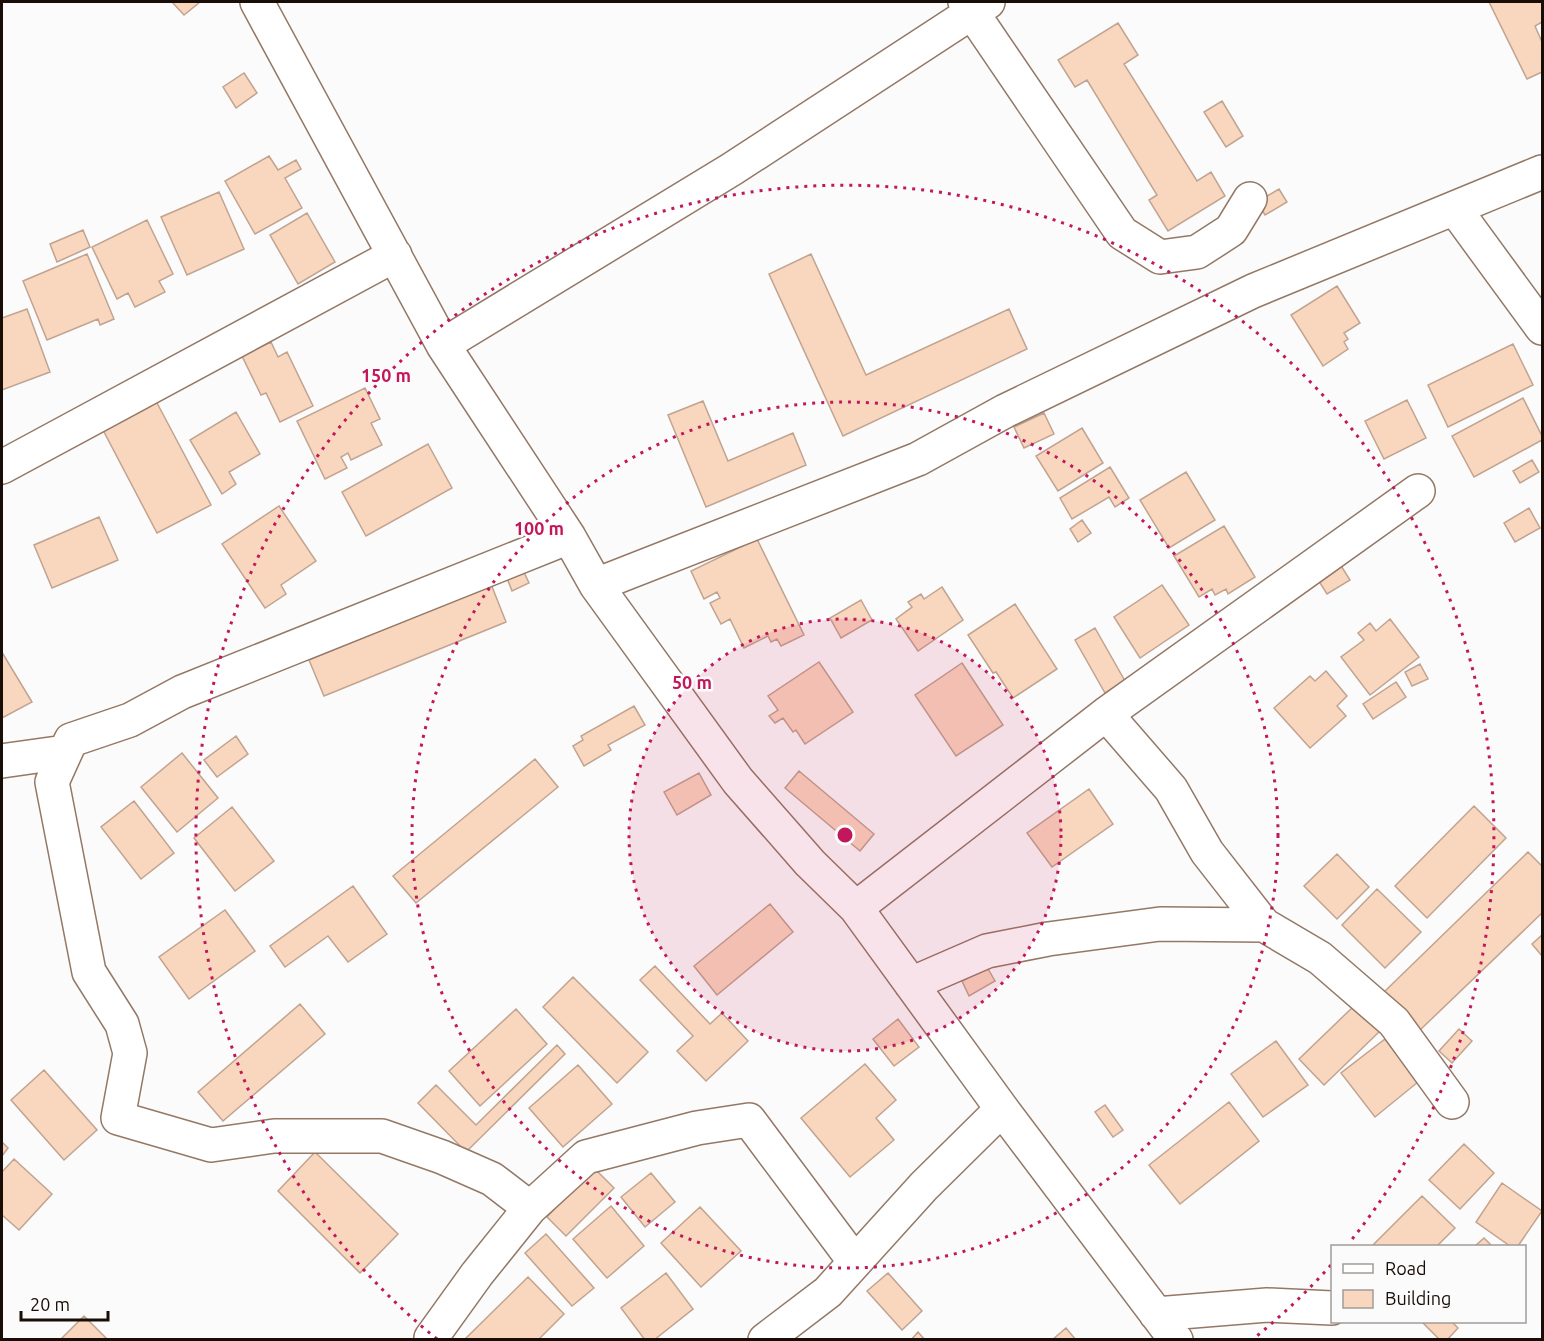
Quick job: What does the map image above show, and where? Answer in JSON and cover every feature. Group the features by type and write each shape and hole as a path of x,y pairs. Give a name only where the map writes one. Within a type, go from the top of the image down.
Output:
{"street":[{"path":"257,2 443,345 569,537 596,585 738,781 810,863 855,908 1002,1109 1176,1340"},
{"path":"443,345 732,169 975,5 1122,232 1160,257 1197,252 1231,230 1250,199"},
{"path":"596,585 918,459 1005,411 1253,291 1542,172"},
{"path":"1455,209 1542,328"},
{"path":"2,467 395,255"},
{"path":"855,908 1106,714 1418,491"},
{"path":"531,1208 492,1179 442,1157 382,1136 274,1136 211,1145 117,1119 130,1053 122,1024 89,972 52,782 71,740 130,720 182,692 569,537"},
{"path":"1106,714 1171,789 1207,852 1264,925 1320,958 1394,1022 1452,1102"},
{"path":"2,761 65,752"},
{"path":"911,984 987,951 1048,939 1160,924 1264,925"},
{"path":"765,1340 828,1292 924,1186 1002,1109"},
{"path":"432,1340 431,1338 477,1274 531,1208 585,1157 697,1128 749,1120 855,1262"},
{"path":"1156,1314 1267,1305 1331,1308"}],"building":[{"path":"172,2 200,2 184,15"},
{"path":"1489,2 1542,2 1542,22 1535,26 1542,42 1542,72 1527,79"},
{"path":"1118,23 1138,55 1124,64 1197,181 1211,172 1225,196 1168,231 1149,200 1157,195 1087,80 1075,87 1058,60"},
{"path":"244,73 257,93 236,108 223,87"},
{"path":"1222,101 1243,136 1226,147 1204,112"},
{"path":"269,156 278,170 296,160 301,169 285,178 302,208 255,234 225,181"},
{"path":"1279,189 1287,202 1265,215 1257,202"},
{"path":"219,192 244,249 187,275 161,217"},
{"path":"307,213 335,262 298,284 270,235"},
{"path":"147,220 173,274 159,281 165,292 135,307 128,293 117,299 92,247"},
{"path":"83,230 90,247 57,262 50,244"},
{"path":"87,254 114,319 100,325 98,319 47,340 23,281"},
{"path":"811,254 866,375 1009,309 1027,349 843,436 769,274"},
{"path":"1337,286 1360,323 1344,333 1348,339 1344,342 1348,349 1323,366 1291,315"},
{"path":"27,309 50,372 2,390 2,318"},
{"path":"271,342 278,357 287,352 313,406 280,422 266,393 261,395 242,356"},
{"path":"1513,344 1533,385 1448,427 1428,385"},
{"path":"365,388 380,419 371,423 382,445 351,460 348,453 341,457 347,468 325,479 297,421"},
{"path":"1523,398 1542,440 1474,477 1452,436"},
{"path":"1407,400 1426,438 1384,459 1365,421"},
{"path":"156,401 211,505 157,533 103,430"},
{"path":"703,401 728,461 793,433 806,465 706,507 668,415"},
{"path":"236,412 260,454 229,472 236,484 222,494 190,440"},
{"path":"1044,413 1054,434 1024,448 1014,427"},
{"path":"1082,428 1103,463 1058,491 1036,456"},
{"path":"428,444 452,488 366,536 342,492"},
{"path":"1532,460 1539,472 1520,483 1513,471"},
{"path":"1110,467 1129,498 1115,507 1109,497 1072,519 1060,498"},
{"path":"1186,472 1215,520 1169,548 1140,500"},
{"path":"279,506 316,561 281,585 286,594 265,608 222,544"},
{"path":"1529,508 1540,528 1515,542 1504,523"},
{"path":"99,517 118,560 52,588 34,545"},
{"path":"1082,520 1091,533 1078,542 1070,529"},
{"path":"1224,526 1255,577 1228,594 1226,589 1215,595 1212,589 1199,597 1174,556"},
{"path":"757,539 804,635 781,646 777,639 771,642 768,636 744,648 730,619 721,624 710,603 720,598 717,592 704,599 691,571"},
{"path":"1338,561 1350,580 1327,594 1315,575"},
{"path":"523,570 529,583 512,591 507,578"},
{"path":"489,579 506,622 324,696 309,660 475,592"},
{"path":"1162,585 1189,625 1140,658 1114,617"},
{"path":"942,587 963,620 918,651 896,619 912,607 908,602 921,594 924,599"},
{"path":"861,600 872,620 841,638 830,618"},
{"path":"1015,604 1057,669 1013,698 968,635"},
{"path":"1390,619 1419,657 1370,695 1341,657 1364,640 1358,633 1370,623 1376,631"},
{"path":"1095,628 1125,681 1105,693 1075,640"},
{"path":"2,655 32,702 2,718"},
{"path":"819,662 853,712 805,744 796,730 793,732 783,718 775,723 769,716 778,710 768,696"},
{"path":"962,663 1003,725 956,756 915,695"},
{"path":"1420,664 1428,679 1412,686 1405,672"},
{"path":"1326,671 1347,696 1337,706 1346,716 1310,748 1274,708 1310,676 1315,681"},
{"path":"1396,682 1406,697 1373,719 1363,704"},
{"path":"634,706 645,725 608,745 611,750 584,766 573,746 583,740 581,736"},
{"path":"236,736 248,754 217,777 204,760"},
{"path":"182,753 218,798 177,832 141,787"},
{"path":"535,759 558,787 416,903 393,876"},
{"path":"799,771 874,834 860,851 785,788"},
{"path":"699,773 711,795 677,815 664,792"},
{"path":"1089,789 1113,824 1052,867 1027,833"},
{"path":"134,801 174,853 141,879 101,827"},
{"path":"1474,806 1506,838 1427,918 1395,886"},
{"path":"232,807 274,861 235,891 194,838"},
{"path":"1528,852 1542,866 1542,913 1419,1031 1383,993"},
{"path":"1337,854 1369,887 1337,919 1304,886"},
{"path":"353,886 387,934 348,962 328,936 285,967 270,946"},
{"path":"1377,889 1421,932 1385,968 1342,925"},
{"path":"770,904 793,932 717,995 694,966"},
{"path":"225,910 255,951 189,999 159,957"},
{"path":"1542,935 1542,956 1532,944"},
{"path":"655,966 710,1024 722,1013 748,1041 706,1081 677,1051 693,1036 640,980"},
{"path":"987,967 995,981 969,996 962,981"},
{"path":"573,977 648,1052 617,1083 543,1007"},
{"path":"300,1004 325,1034 223,1121 198,1092"},
{"path":"1355,1005 1380,1031 1324,1085 1299,1059"},
{"path":"516,1009 547,1044 480,1106 449,1071"},
{"path":"898,1019 919,1047 894,1066 873,1039"},
{"path":"1459,1029 1472,1041 1452,1063 1439,1051"},
{"path":"1385,1039 1418,1082 1375,1117 1341,1073"},
{"path":"1276,1041 1308,1085 1263,1117 1231,1074"},
{"path":"557,1045 565,1054 466,1152 418,1103 436,1085 476,1125"},
{"path":"865,1064 896,1100 876,1118 894,1140 850,1177 801,1118"},
{"path":"578,1065 612,1104 563,1147 529,1108"},
{"path":"44,1070 97,1130 64,1160 11,1100"},
{"path":"1229,1102 1259,1141 1180,1204 1149,1165"},
{"path":"1105,1105 1123,1130 1113,1137 1095,1112"},
{"path":"2,1142 8,1148 2,1156"},
{"path":"1464,1144 1494,1173 1460,1209 1429,1180"},
{"path":"315,1152 398,1234 360,1273 278,1191"},
{"path":"14,1159 52,1194 19,1230 2,1215 2,1172"},
{"path":"594,1168 614,1188 566,1236 547,1217"},
{"path":"651,1173 675,1202 645,1227 621,1197"},
{"path":"1502,1183 1542,1211 1519,1245 1509,1245 1476,1222"},
{"path":"1422,1196 1455,1228 1438,1245 1373,1245"},
{"path":"611,1206 644,1246 607,1278 573,1239"},
{"path":"700,1207 741,1251 701,1287 661,1243"},
{"path":"546,1234 594,1288 572,1306 525,1253"},
{"path":"1484,1238 1491,1245 1476,1245"},
{"path":"666,1273 693,1309 654,1340 645,1340 621,1308"},
{"path":"888,1273 922,1311 902,1330 867,1291"},
{"path":"528,1277 564,1314 538,1340 464,1340"},
{"path":"84,1316 108,1340 64,1340 62,1338"},
{"path":"1423,1323 1453,1323 1458,1328 1447,1340 1440,1340"},
{"path":"1066,1328 1076,1340 1052,1340"},
{"path":"918,1332 925,1340 911,1340"}]}
